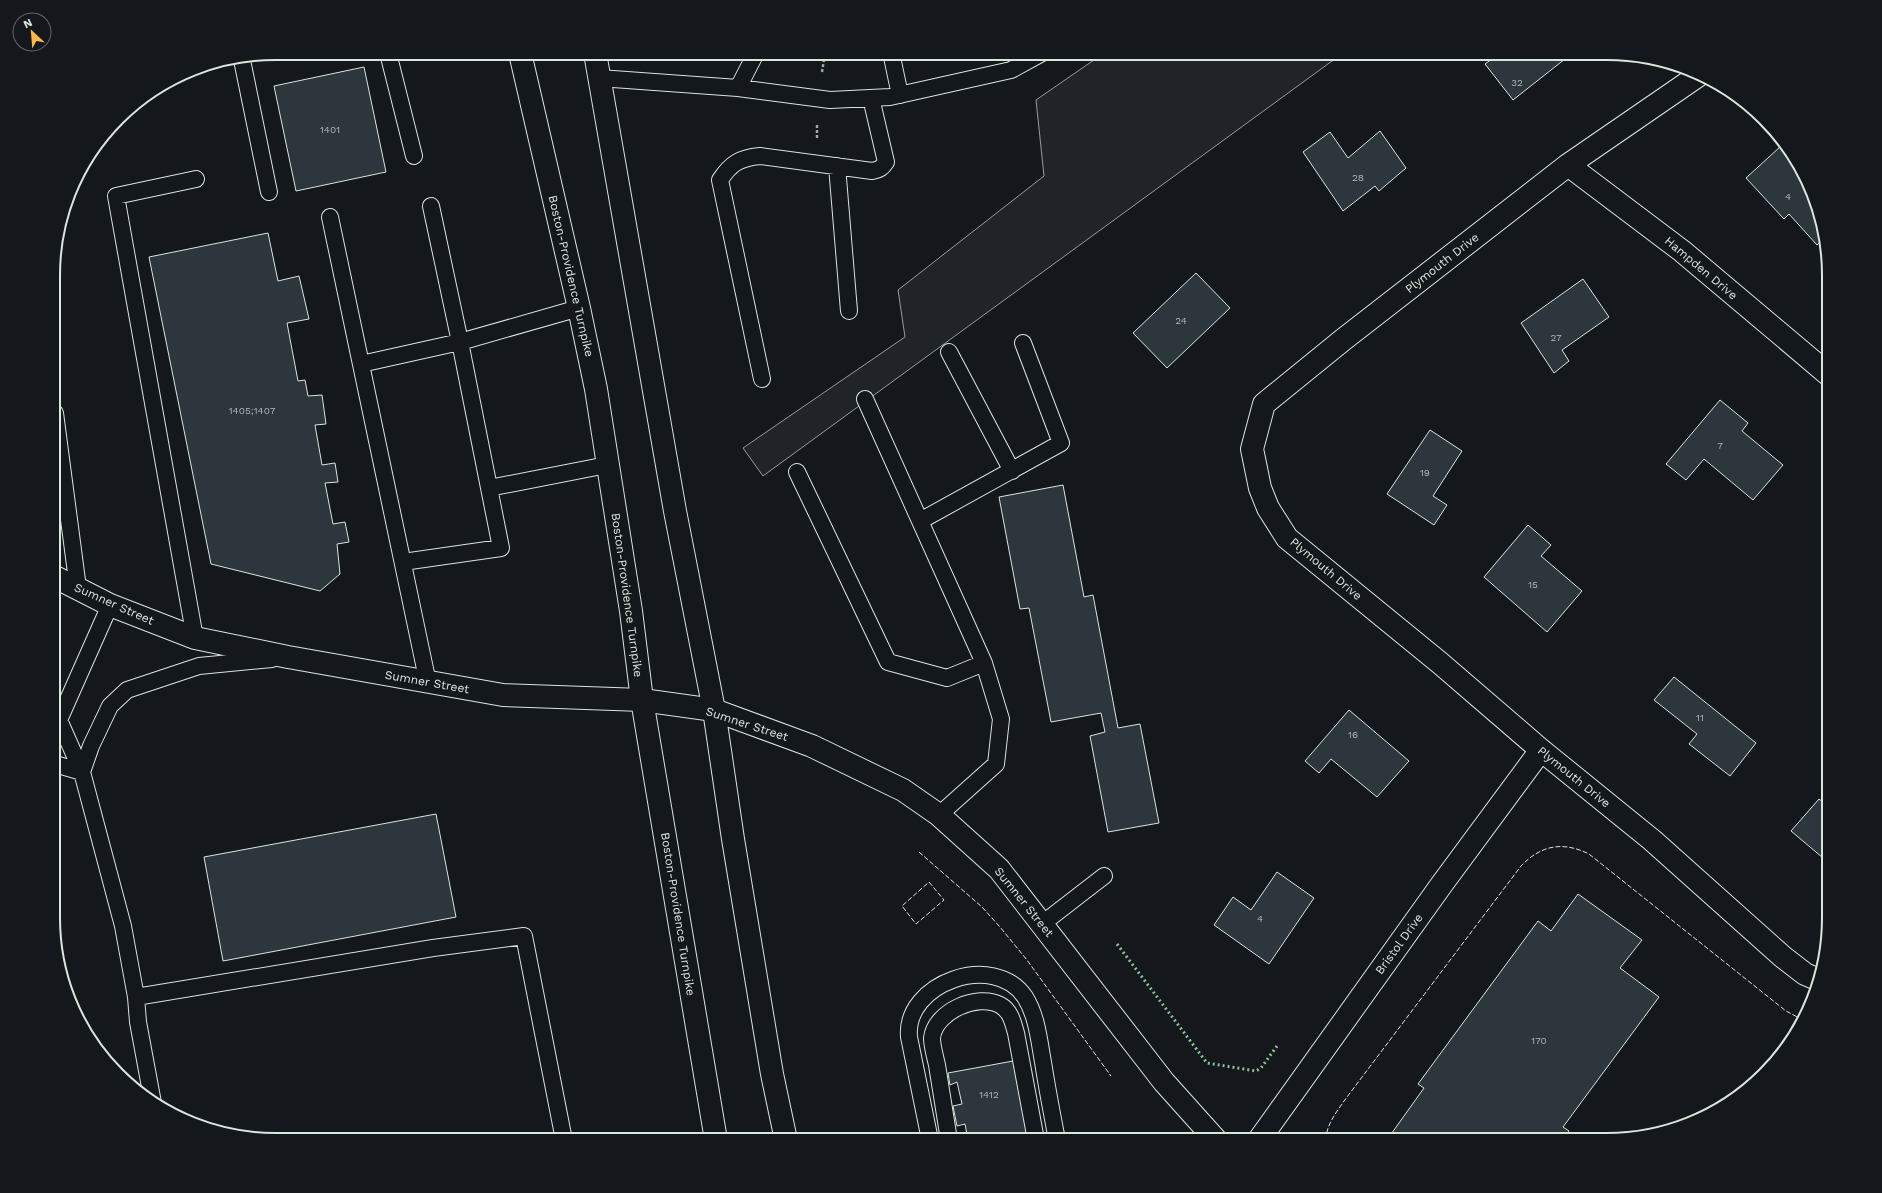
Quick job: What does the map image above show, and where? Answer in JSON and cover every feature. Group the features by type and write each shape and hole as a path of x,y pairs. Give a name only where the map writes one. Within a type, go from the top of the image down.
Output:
{"main road":[{"name":"Boston-Providence Turnpike","path":"522,60 596,388 607,465 632,611 642,700 715,1133"},
{"path":"595,60 674,511 714,710 772,1074 785,1133"},
{"name":"Plymouth Drive","path":"1694,78 1568,165 1344,339 1264,404 1252,449 1260,488 1268,508 1287,538 1440,663 1541,750 1652,840 1788,961 1805,974 1814,978"},
{"name":"Hampden Drive","path":"1568,165 1682,251 1822,370"},
{"name":"Sumner Street","path":"60,579 110,605 195,638 288,657 503,696 642,700 714,710 831,754 903,790 939,815 999,869 1164,1082 1210,1133"},
{"name":"Bristol Drive","path":"1264,1133 1442,884 1541,750"}],"lane":[{"path":"390,60 414,156"},
{"path":"738,88 752,60"},
{"path":"892,60 900,94"},
{"path":"599,78 738,88 830,100 871,98 900,94 1011,70 1029,60"},
{"path":"243,63 269,192"},
{"path":"762,379 720,180 734,164 746,157 760,156 872,172 883,167 886,162 871,98"},
{"path":"837,166 849,311"},
{"path":"195,638 116,196 196,179"},
{"path":"403,562 501,548 431,206"},
{"path":"330,217 428,683"},
{"path":"361,364 460,342 579,308"},
{"path":"920,521 1061,443 1023,343"},
{"path":"949,352 1012,471"},
{"path":"865,399 984,663 1001,719 996,764 939,815"},
{"path":"60,451 78,588"},
{"path":"489,488 607,465"},
{"path":"797,472 888,662 947,678 984,663"},
{"path":"60,718 110,605"},
{"path":"82,772 91,746 110,706 127,690 199,666 288,657"},
{"path":"60,722 82,772 123,926 151,1094"},
{"path":"60,765 82,772"},
{"path":"1042,924 1104,876"},
{"path":"136,997 433,948 524,936 563,1133"},
{"path":"929,1133 909,1038 909,1021 919,1002 935,988 963,978 980,975 995,976 1012,984 1022,993 1030,1007 1038,1034 1056,1133"},
{"path":"948,1133 932,1038 939,1021 955,1008 981,1001 990,1001 1000,1005 1010,1015 1016,1033 1035,1133"}],"path":[{"path":"817,98 817,163"}],"shaded area":[{"path":"1094,60 1333,60 763,476 743,448 905,337 898,290 1044,176 1036,100"}],"building":[{"path":"1490,60 1564,60 1513,100 1485,64"},
{"path":"364,67 386,172 296,191 274,86"},
{"path":"1380,131 1406,168 1379,191 1375,186 1343,211 1303,152 1330,132 1348,158"},
{"path":"1780,147 1806,192 1815,219 1819,243 1817,245 1789,214 1784,219 1746,178"},
{"path":"268,233 278,281 299,276 309,319 287,323 298,381 305,380 308,396 322,395 326,424 315,425 322,465 335,463 338,482 325,483 333,524 345,522 349,542 337,544 340,574 320,591 211,564 149,257"},
{"path":"1196,273 1230,308 1167,368 1133,333"},
{"path":"1583,279 1609,317 1562,350 1569,361 1554,373 1521,323"},
{"path":"1720,400 1748,423 1742,431 1783,465 1753,500 1704,459 1686,480 1666,464"},
{"path":"1430,430 1462,451 1433,496 1447,505 1434,525 1387,494"},
{"path":"1063,485 1084,597 1093,595 1118,728 1140,724 1159,823 1108,832 1090,736 1105,732 1101,713 1051,722 1029,608 1020,609 999,497"},
{"path":"1528,525 1551,545 1541,556 1582,591 1547,632 1484,577"},
{"path":"1674,677 1756,743 1730,776 1689,744 1697,734 1654,700"},
{"path":"1349,710 1409,761 1377,797 1331,759 1319,773 1305,761"},
{"path":"1819,799 1822,801 1822,857 1791,831"},
{"path":"436,814 456,917 223,961 204,857"},
{"path":"1277,872 1314,898 1269,964 1214,925 1233,897 1251,910"},
{"path":"1578,894 1642,940 1620,968 1659,997 1563,1127 1569,1131 1568,1133 1392,1133 1424,1088 1418,1084 1538,921 1551,931"},
{"path":"1013,1061 1027,1133 967,1133 965,1124 957,1126 953,1106 962,1104 957,1082 950,1085 948,1073"}],"hedge":[{"path":"1117,944 1207,1063 1256,1071 1261,1068 1277,1046"}],"fence":[{"path":"1327,1133 1330,1124 1344,1101 1521,866 1536,853 1553,847 1570,847 1589,854 1786,1011 1798,1017"},
{"path":"919,852 982,907 1000,927 1027,960 1111,1076"},
{"path":"929,882 944,900 916,924 902,906 929,882"}]}
